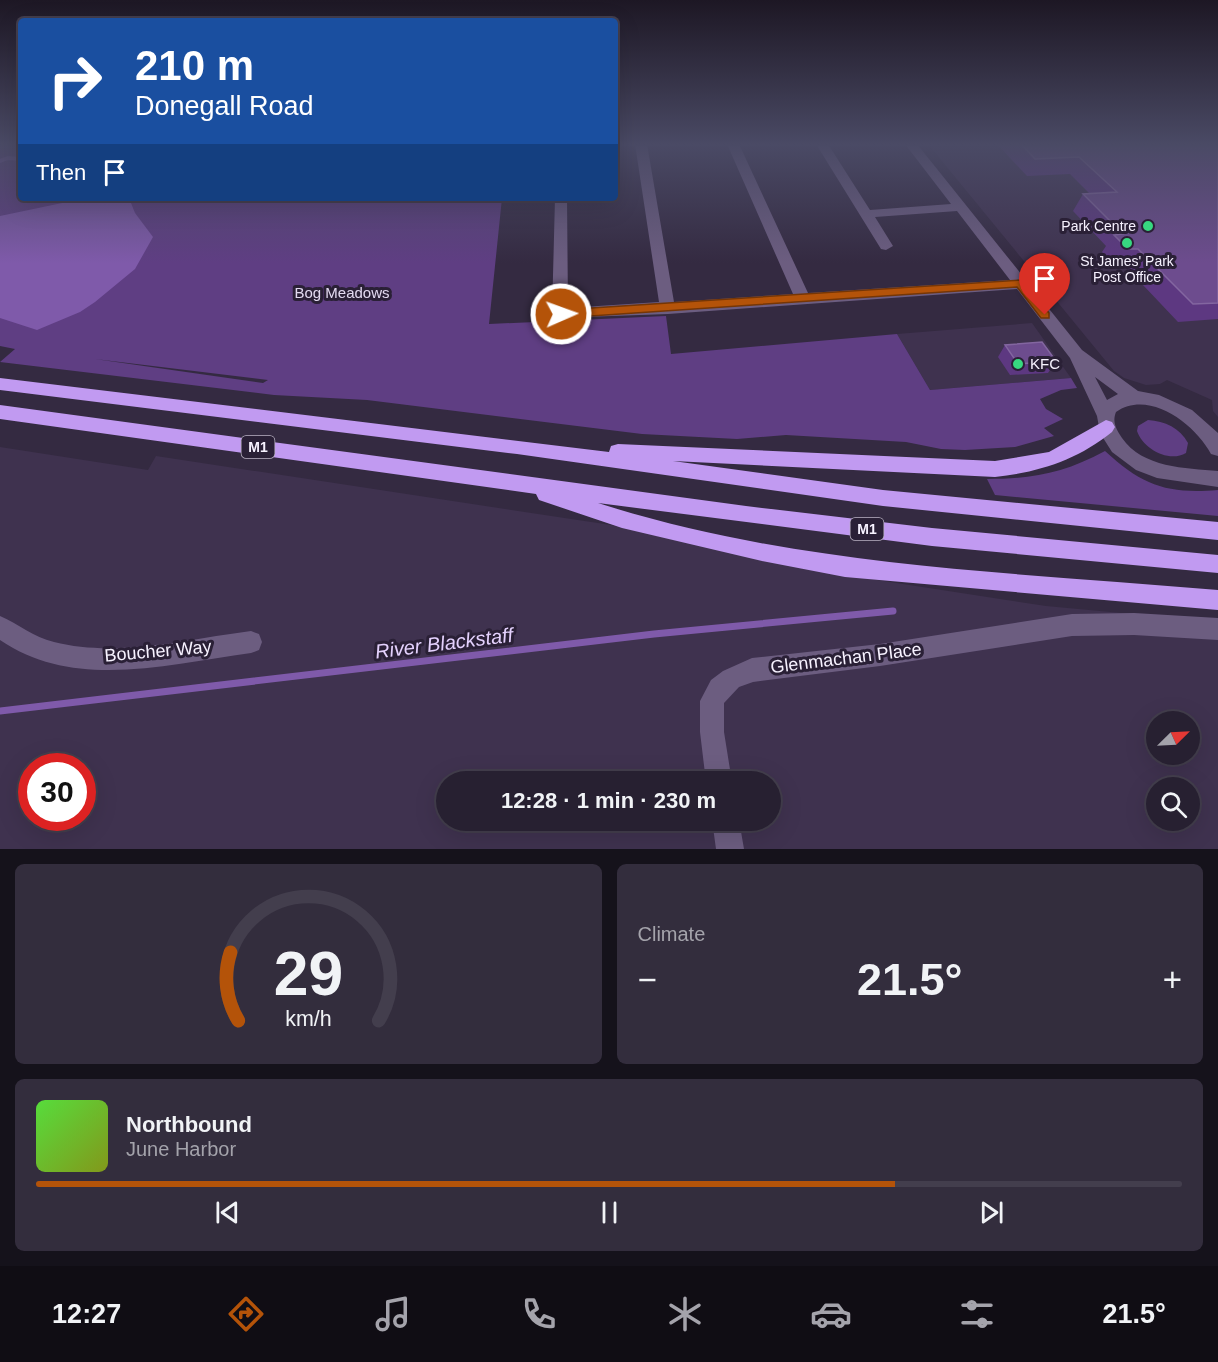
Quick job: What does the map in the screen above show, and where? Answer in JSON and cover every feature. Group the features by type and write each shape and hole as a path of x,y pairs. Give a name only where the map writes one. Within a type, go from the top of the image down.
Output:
{"highway":[{"name":"M1","path":"0,384 177,408 517,447 883,498 1218,531"},
{"name":"M1","path":"0,412 862,529 1218,564"},
{"path":"517,447 995,469 1044,463 1078,448 1105,420"},
{"path":"517,483 622,519 762,552 845,567 1218,600"}],"street":[{"path":"648,184 669,309"},
{"path":"751,184 803,299"},
{"path":"847,184 886,246"},
{"path":"942,184 1076,354 1137,399"},
{"path":"561,201 561,314 669,309 1020,284"},
{"path":"866,214 961,207"},
{"path":"1076,354 1105,420 1123,451 1140,463 1170,476 1208,478 1218,464"},
{"path":"1105,420 1116,402 1137,399 1171,407 1218,436"},
{"path":"1201,425 1218,449"},
{"name":"Glenmachan Place","path":"717,771 712,732 712,701 719,688 731,679 752,670 891,654 1072,625 1134,624 1218,629"},
{"name":"Boucher Way","path":"0,627 32,646 73,656 116,658 251,642"},
{"path":"727,831 730,849"}],"shaded area":[{"name":"Park Centre","path":"960,184 1218,184 1218,417 1213,411 1212,400 1167,380 1160,384 1146,385 1124,378 1114,371"},
{"path":"72,201 130,201 135,213 153,237 135,269 95,302 80,312 37,330 0,318 0,216"},
{"path":"1032,323 1071,378 930,390 897,334"},
{"path":"0,447 148,470 156,456 611,525 812,570 1046,606 1218,622 1218,849 0,849"}],"green space":[{"name":"Bog Meadows","path":"0,184 18,184 18,201 502,201 489,324 666,316 671,354 897,334 930,390 1071,378 1077,388 1061,390 1040,399 1046,409 1063,419 1044,428 1054,436 1015,447 965,450 941,449 906,442 786,435 737,439 642,434 367,400 274,395 0,362 15,349 0,346","holes":["95,359 268,380 263,383"]},
{"path":"1148,420 1166,424 1181,433 1188,443 1186,453 1172,456 1151,449 1140,438 1137,431 1138,426"},
{"path":"1105,451 1144,480 1157,485 1184,491 1218,490 1218,516 995,495 987,479 1019,478 1062,470"}],"building":[{"path":"1108,184 1218,184 1218,303 1193,304 1138,249 1128,249 1114,235 1123,234 1083,194 1117,192"},
{"path":"1042,342 1056,361 1018,364 1005,345"}],"waterway":[{"name":"River Blackstaff","path":"0,711 654,634 893,611"}],"place":[{"name":"Park Centre","path":"1148,226"},
{"name":"St James' Park Post Office","path":"1127,243"},
{"name":"KFC","path":"1018,364"}],"route":[{"path":"561,314 624,312 1020,284 1045,315"}]}
